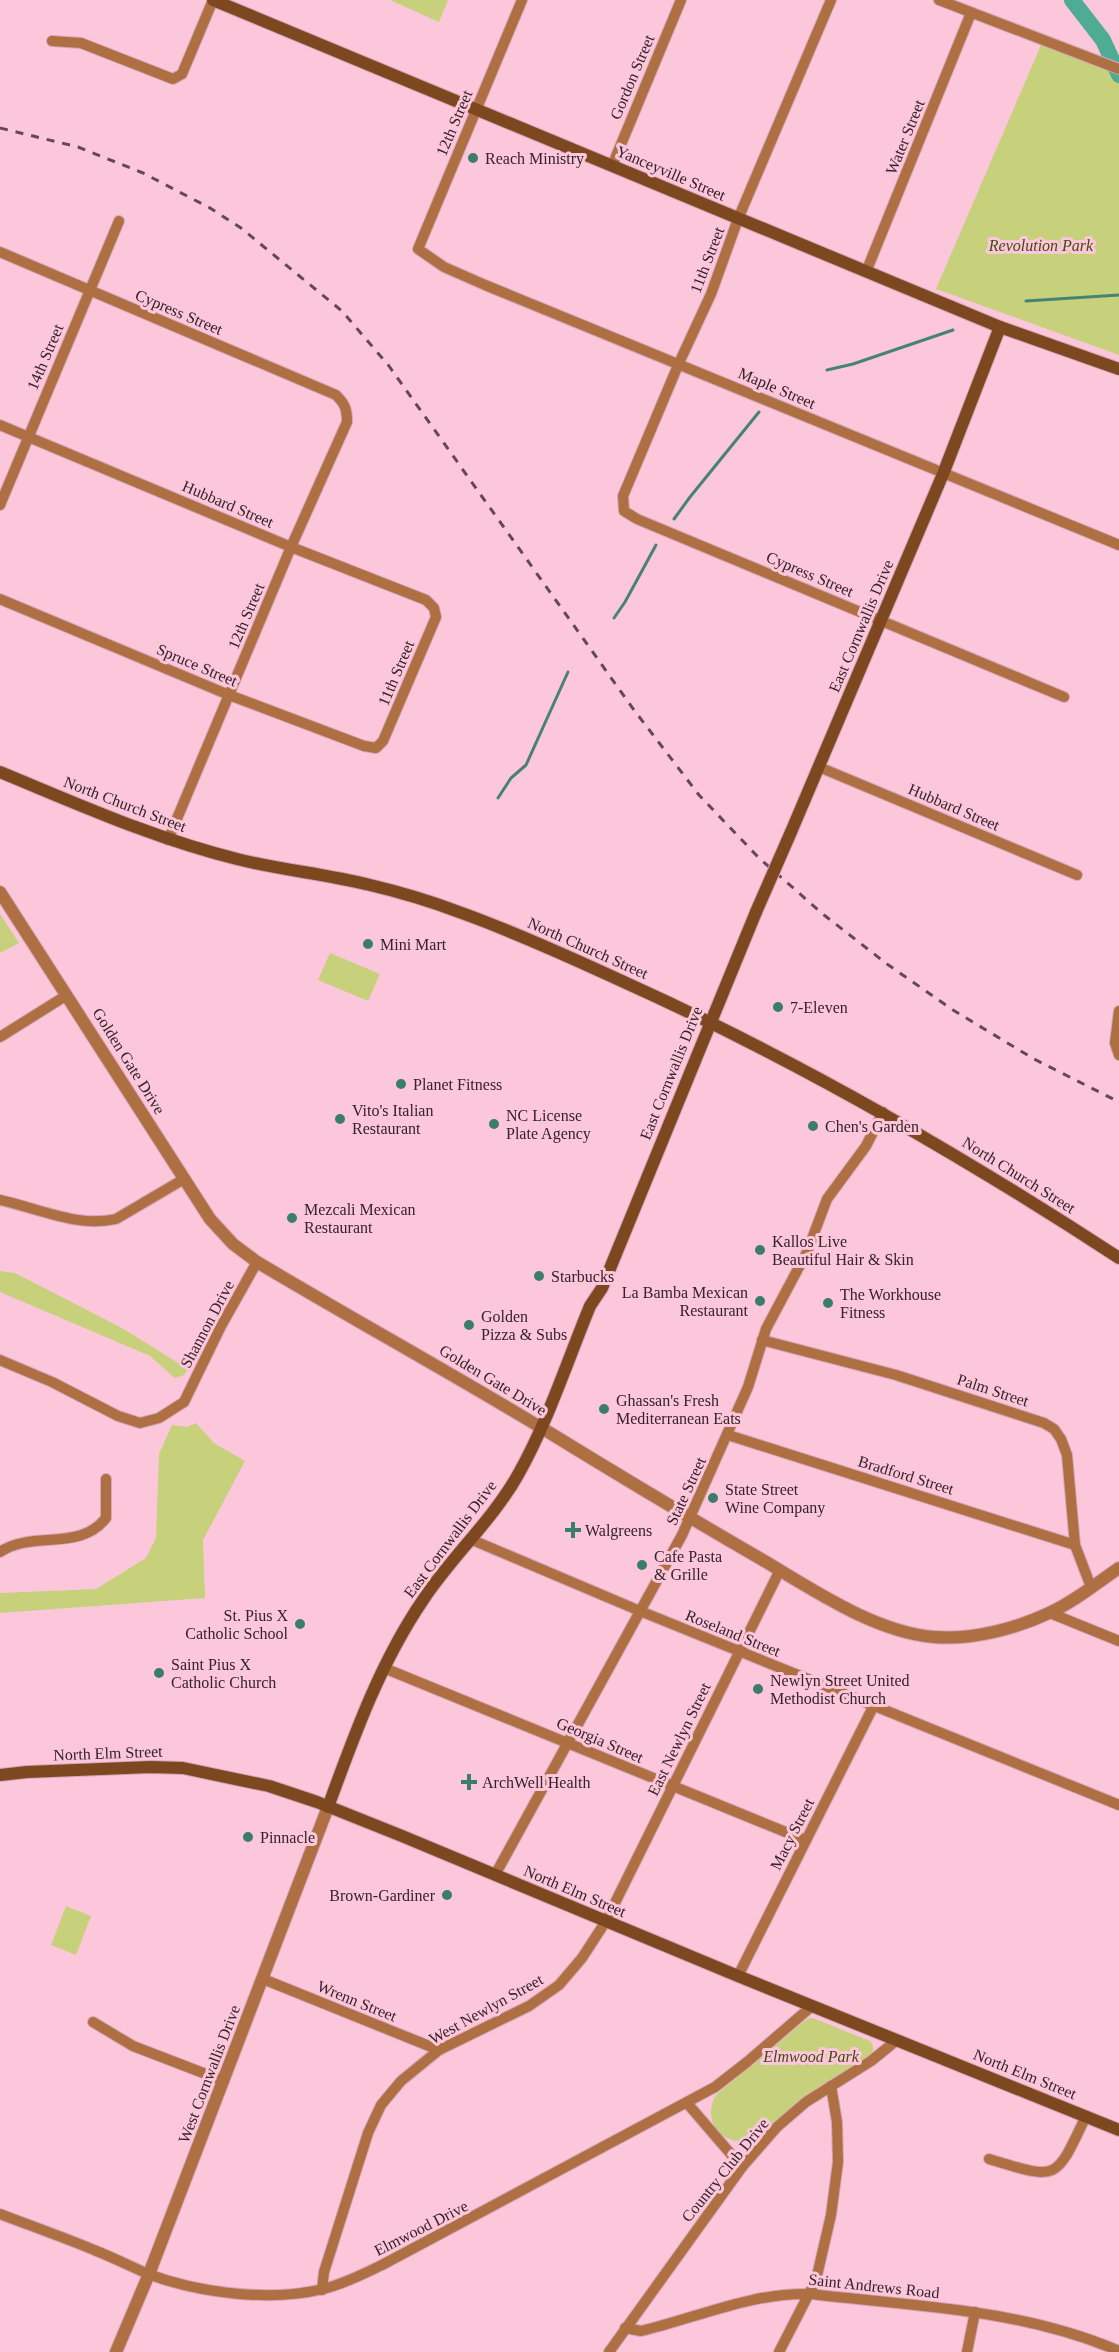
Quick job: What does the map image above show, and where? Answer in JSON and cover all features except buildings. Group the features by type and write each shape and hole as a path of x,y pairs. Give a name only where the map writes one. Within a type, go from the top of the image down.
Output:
{"main road":[{"name":"Yanceyville Street","path":"213,0 1000,327 1119,369"},
{"name":"East Cornwallis Drive","path":"328,1807 361,1721 395,1646 423,1600 503,1499 519,1473 540,1427 590,1306 602,1288 756,912 943,474 1000,327"},
{"name":"North Church Street","path":"0,771 168,840 239,859 388,889 457,911 549,948 710,1022 883,1112 1010,1188 1119,1258"},
{"name":"North Elm Street","path":"0,1775 150,1767 183,1768 269,1786 328,1807 1119,2130"}],"street":[{"path":"52,41 81,43 172,79 182,74 213,0"},
{"name":"12th Street","path":"426,255 418,249 522,0"},
{"name":"Gordon Street","path":"612,166 681,0"},
{"name":"11th Street","path":"623,496 711,294 738,219 831,0"},
{"path":"939,0 1119,69"},
{"name":"Water Street","path":"866,272 971,13"},
{"name":"14th Street","path":"0,506 119,221"},
{"name":"Cypress Street","path":"0,252 336,395 345,403"},
{"name":"Maple Street","path":"426,255 444,267 475,280 1119,545"},
{"name":"12th Street","path":"168,840 291,547 347,422 345,403"},
{"name":"Hubbard Street","path":"0,425 291,547 426,600 434,609 436,617"},
{"name":"Cypress Street","path":"623,496 624,511 637,519 1064,697"},
{"name":"Spruce Street","path":"0,599 229,694 364,746 376,748 383,741"},
{"name":"11th Street","path":"383,741 436,617"},
{"name":"Hubbard Street","path":"819,767 1077,875"},
{"name":"Golden Gate Drive","path":"0,892 210,1219 233,1244 257,1262 540,1427 690,1518 879,1623 905,1632 935,1637 971,1636 1009,1627 1050,1613 1119,1568"},
{"path":"0,1037 67,995"},
{"path":"1119,1011 1115,1043 1119,1054"},
{"name":"State Street","path":"495,1875 690,1518 728,1435 753,1372 762,1340 807,1252 830,1193 849,1172 866,1146 883,1112"},
{"path":"0,1200 80,1220 105,1222 116,1219 184,1179"},
{"name":"Shannon Drive","path":"0,1360 52,1382 130,1420 140,1422 159,1418 184,1402 221,1326 257,1262"},
{"name":"Palm Street","path":"762,1340 896,1375 1044,1423 1054,1429 1061,1438 1067,1455 1075,1545 1091,1587"},
{"name":"Bradford Street","path":"728,1435 1075,1545"},
{"path":"0,1552 17,1543 62,1539 93,1531 106,1518 106,1479"},
{"name":"Roseland Street","path":"471,1539 640,1611 1119,1805"},
{"name":"East Newlyn Street","path":"606,1921 780,1570"},
{"path":"1050,1613 1119,1641"},
{"name":"Georgia Street","path":"384,1668 805,1840"},
{"name":"Macy Street","path":"738,1976 873,1705"},
{"name":"West Cornwallis Drive","path":"116,2352 149,2274 328,1807"},
{"name":"West Newlyn Street","path":"322,2290 324,2272 368,2133 381,2105 400,2081 439,2050 529,2006 560,1985 582,1958 606,1921"},
{"name":"Wrenn Street","path":"263,1979 439,2050"},
{"name":"Elmwood Drive","path":"0,2214 93,2249 149,2274 206,2288 272,2297 322,2290 382,2265 715,2087 812,2006"},
{"path":"93,2022 133,2046 224,2081"},
{"name":"Country Club Drive","path":"609,2352 742,2167 777,2127 806,2102 871,2061 897,2040"},
{"path":"778,2352 816,2280 831,2215 837,2162 837,2122 831,2086"},
{"path":"687,2103 742,2167"},
{"path":"989,2159 1031,2172 1048,2172 1057,2169 1066,2160 1086,2116"},
{"name":"Saint Andrews Road","path":"625,2328 641,2331 746,2302 788,2293 810,2294 975,2312 1033,2322 1119,2351"},
{"path":"967,2352 975,2312"}],"green space":[{"path":"390,0 448,0 439,22"},
{"name":"Revolution Park","path":"1041,45 1119,71 1119,355 936,289"},
{"path":"0,914 19,943 0,953"},
{"path":"330,953 380,974 368,1001 318,980"},
{"path":"0,1271 15,1273 122,1328 188,1369 184,1375 175,1378 150,1356 0,1292"},
{"path":"196,1423 214,1443 245,1461 203,1540 205,1598 0,1613 0,1593 96,1589 146,1558 156,1538 159,1454 172,1425 187,1427"},
{"path":"66,1906 91,1916 76,1955 51,1945"},
{"name":"Elmwood Park","path":"813,2018 870,2041 873,2047 872,2053 802,2098 773,2127 753,2141 734,2141 722,2135 714,2126 711,2117 712,2103 717,2094 807,2019"}],"waterway":[{"path":"1072,0 1103,40 1119,75"},
{"path":"1026,301 1119,295"},
{"path":"827,370 853,364 953,330"},
{"path":"674,519 759,412"},
{"path":"614,618 656,545"},
{"path":"498,798 511,778 526,765 568,672"}],"railway":[{"path":"0,128 78,147 143,173 210,208 241,228 342,311 389,366 634,710 699,795 759,858 824,915 887,964 953,1010 1034,1059 1119,1102"}],"place":[{"name":"Reach Ministry","path":"473,158"},
{"name":"Mini Mart","path":"368,944"},
{"name":"7-Eleven","path":"778,1007"},
{"name":"Planet Fitness","path":"401,1084"},
{"name":"Vito's Italian Restaurant","path":"340,1119"},
{"name":"NC License Plate Agency","path":"494,1124"},
{"name":"Chen's Garden","path":"813,1126"},
{"name":"Mezcali Mexican Restaurant","path":"292,1218"},
{"name":"Kallos Live Beautiful Hair & Skin","path":"760,1250"},
{"name":"Starbucks","path":"539,1276"},
{"name":"La Bamba Mexican Restaurant","path":"760,1301"},
{"name":"The Workhouse Fitness","path":"828,1303"},
{"name":"Golden Pizza & Subs","path":"469,1325"},
{"name":"Ghassan's Fresh Mediterranean Eats","path":"604,1409"},
{"name":"State Street Wine Company","path":"713,1498"},
{"name":"Walgreens","path":"573,1530"},
{"name":"Cafe Pasta & Grille","path":"642,1565"},
{"name":"St. Pius X Catholic School","path":"300,1624"},
{"name":"Saint Pius X Catholic Church","path":"159,1673"},
{"name":"Newlyn Street United Methodist Church","path":"758,1689"},
{"name":"ArchWell Health","path":"469,1782"},
{"name":"Pinnacle","path":"248,1837"},
{"name":"Brown-Gardiner","path":"447,1895"}]}
